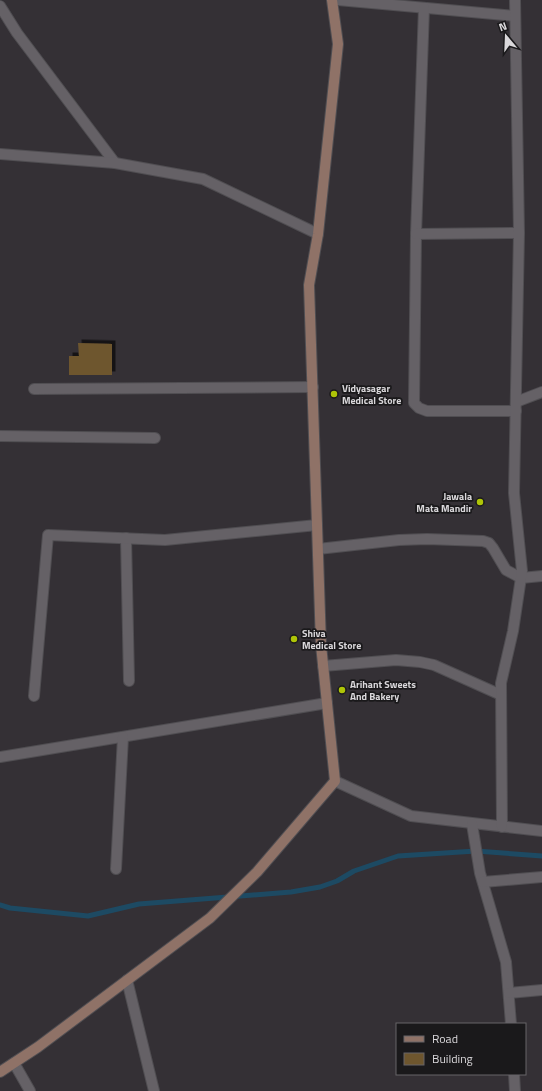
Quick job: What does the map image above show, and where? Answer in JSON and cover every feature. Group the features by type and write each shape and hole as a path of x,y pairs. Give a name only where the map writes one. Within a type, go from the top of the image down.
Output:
{"street":[{"path":"0,1072 38,1047 210,918 257,872 335,781 321,645 309,285 318,234 338,44 332,0"},
{"path":"338,0 515,16"},
{"path":"502,827 501,683 513,631 522,571 514,492 519,233 515,0"},
{"path":"0,6 17,33 114,163"},
{"path":"424,8 416,234 414,404 427,411 516,406 542,392"},
{"path":"0,154 114,163 203,179 318,234"},
{"path":"416,234 519,233"},
{"path":"34,390 313,387"},
{"path":"0,436 156,438"},
{"path":"34,696 48,535 165,540 317,525"},
{"path":"126,538 128,681"},
{"path":"318,549 427,538 483,541 489,543 493,548 506,570 521,578 542,576"},
{"path":"323,666 396,660 420,662 434,665 501,695"},
{"path":"0,757 327,703"},
{"path":"116,869 123,736"},
{"path":"335,781 411,816 542,831"},
{"path":"472,824 481,878 506,962 511,1023"},
{"path":"481,878 542,878"},
{"path":"128,980 152,1090"},
{"path":"509,993 542,990"},
{"path":"14,1063 30,1091"},
{"path":"514,1075 514,1091"}],"building":[{"path":"78,343 112,344 112,375 69,375 69,356 79,356"}],"waterway":[{"path":"0,905 10,908 88,916 139,904 291,892 320,887 337,881 354,871 398,856 476,851 542,856"}],"place":[{"name":"Vidyasagar Medical Store","path":"334,394"},
{"name":"Jawala Mata Mandir","path":"480,502"},
{"name":"Shiva Medical Store","path":"294,639"},
{"name":"Arihant Sweets And Bakery","path":"342,690"}]}
